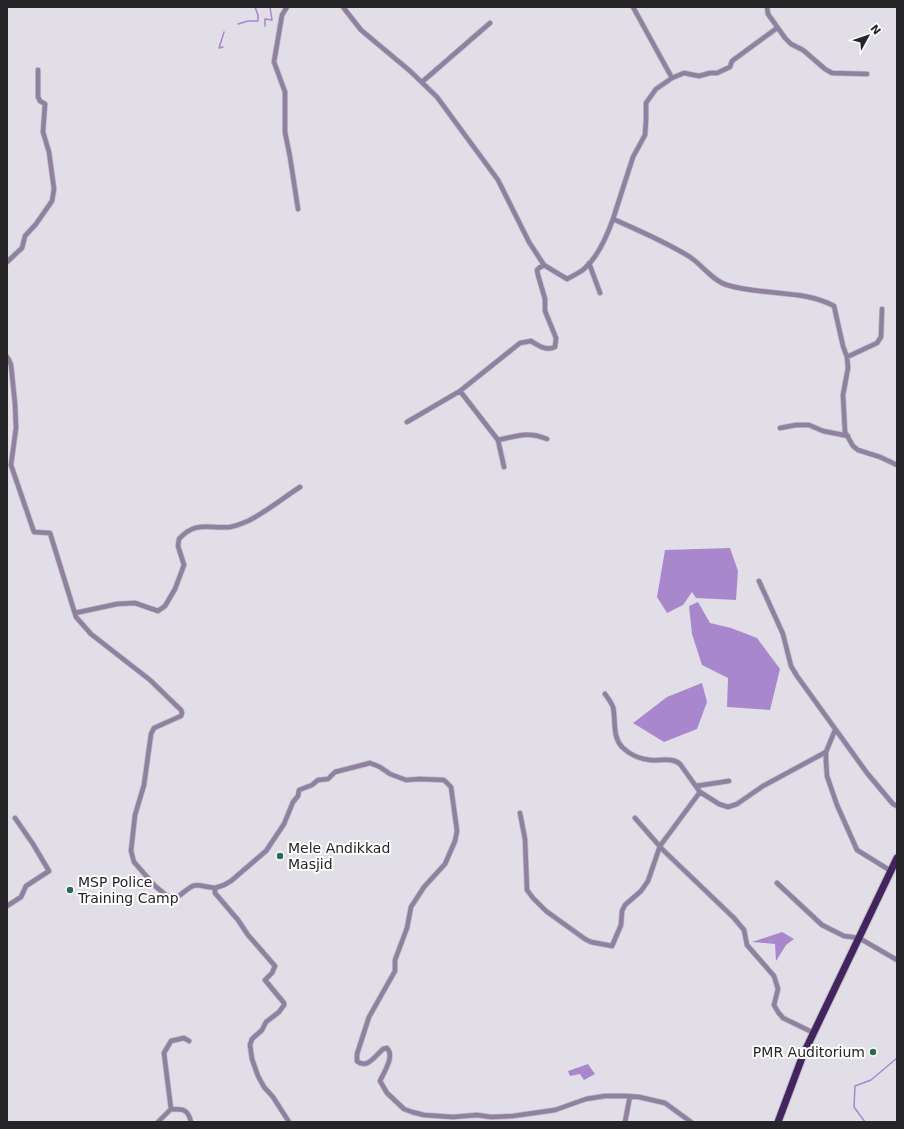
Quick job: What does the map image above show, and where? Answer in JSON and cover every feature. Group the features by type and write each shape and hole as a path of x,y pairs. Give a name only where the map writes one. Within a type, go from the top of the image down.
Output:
{"highway":[{"path":"778,1122 803,1054 897,858"}],"street":[{"path":"287,7 282,15 274,62 285,92 284,132 290,157 298,209"},
{"path":"344,7 361,30 437,96 498,180 529,242 544,265 567,279 584,269 599,250 608,234 633,157 645,135 646,103 656,89 672,78 684,73 699,76 717,73 730,67 732,61 777,28"},
{"path":"633,7 672,78"},
{"path":"767,7 768,14 777,28 791,44 803,50 825,69 832,73 867,74"},
{"path":"422,82 490,23"},
{"path":"7,262 22,248 25,236 36,224 52,201 53,196 54,189 49,152 43,132 45,104 40,101 38,97 38,70"},
{"path":"613,220 675,248 693,258 725,285 763,292 805,296 824,300 834,306 843,346 848,357 848,368 843,395 845,432 858,450 880,457 897,465"},
{"path":"589,263 600,294"},
{"path":"407,422 460,391 520,343 531,341 543,348 550,349 555,347 556,338 545,311 545,299 537,270 544,265"},
{"path":"848,357 877,343 881,337 882,310"},
{"path":"7,357 11,365 16,428 11,465 34,532 50,533 76,617 90,634 150,680 181,710 182,713 181,716 154,728 151,734 144,785 134,822 131,851 134,862 155,886 167,896 179,896 197,884 215,888 224,886 266,851 284,824 293,802 298,796 299,790 312,785 318,780 328,779 335,772 370,763 380,767 390,774 406,780 420,778 444,780 451,787 457,831 455,841 445,864 424,887 411,907 407,928 395,960 395,971 370,1017 356,1058 357,1061 360,1064 365,1065 383,1048 387,1048 390,1052 388,1062 380,1081 387,1093 404,1109 412,1112 454,1117 477,1115 491,1117 514,1116 555,1110 586,1099 605,1096 630,1096 665,1103 691,1122"},
{"path":"460,391 498,440 504,467"},
{"path":"780,428 796,425 809,425 823,431 848,436"},
{"path":"498,440 527,434 536,435 547,439"},
{"path":"74,613 103,606 135,603 158,610 165,606 176,589 184,565 178,546 179,539 191,528 209,526 231,527 248,521 300,487"},
{"path":"759,581 783,634 791,666 867,773 893,804 897,806"},
{"path":"605,694 613,708 616,732 621,746 633,755 649,760 676,761 680,764 700,792 723,805 728,806 737,804 763,786 826,752"},
{"path":"835,730 826,752 828,776 837,805 857,850 891,871"},
{"path":"696,786 729,781"},
{"path":"520,813 525,839 527,890 546,911 591,942 612,946 620,925 622,911 625,905 641,891 648,881 660,846 700,792"},
{"path":"7,906 21,897 26,886 49,871 15,818"},
{"path":"635,818 660,846 734,918 744,930 747,945 774,976 778,989 774,1005 778,1012 783,1018 814,1033"},
{"path":"777,883 822,925 844,936 859,938 897,960"},
{"path":"215,888 216,893 248,935 275,966 272,973 265,980 282,999 284,1005 279,1012 266,1022 262,1030 252,1039 250,1045 252,1059 258,1076 289,1122"},
{"path":"170,1109 164,1053 171,1040 184,1038 189,1040"},
{"path":"625,1122 630,1096"},
{"path":"158,1122 170,1109 182,1109 189,1114 191,1122"},
{"path":"442,1116 444,1122"}],"shaded area":[{"path":"730,548 738,571 736,600 696,598 692,592 683,605 667,613 657,597 665,550"},
{"path":"698,602 710,623 731,628 757,638 780,669 770,710 727,707 728,678 702,665 692,634 689,606"},
{"path":"702,683 707,702 697,729 664,742 633,723 667,697"},
{"path":"782,932 794,939 786,945 776,961 775,944 752,942"},
{"path":"588,1064 595,1074 584,1080 580,1074 570,1076 568,1071"}],"waterway":[{"path":"238,24 248,21 258,21 258,15 255,7"},
{"path":"265,26 265,19 272,20 270,7"},
{"path":"223,47 219,48 224,32"},
{"path":"865,1122 854,1107 855,1086 871,1080 897,1058"}],"place":[{"name":"Mele Andikkad Masjid","path":"280,856"},
{"name":"MSP Police Training Camp","path":"70,890"},
{"name":"PMR Auditorium","path":"873,1052"}]}
